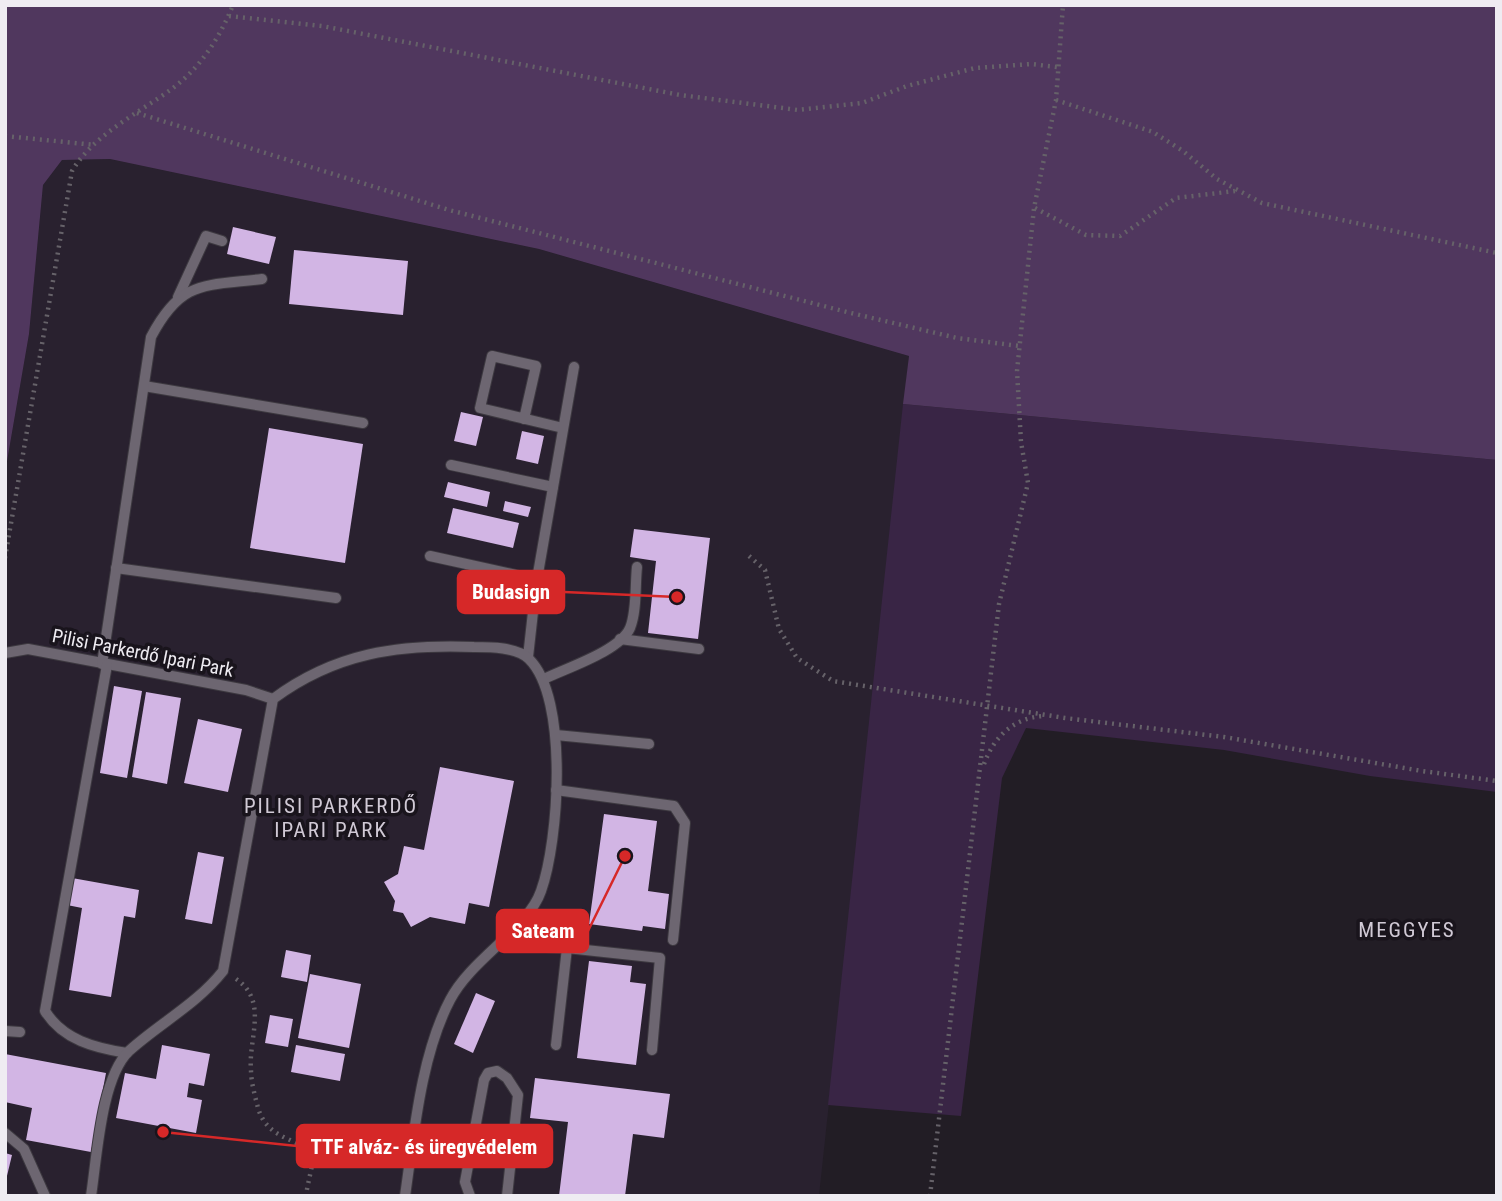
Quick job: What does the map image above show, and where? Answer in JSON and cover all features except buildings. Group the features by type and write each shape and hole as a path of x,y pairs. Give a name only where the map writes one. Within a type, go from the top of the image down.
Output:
{"lane":[{"path":"127,1053 100,1048 56,1029 45,1011 105,664 116,568 151,337 164,313 178,297 206,236 222,240"},
{"path":"178,297 196,287 262,279"},
{"path":"524,419 536,366 492,356 480,408 524,419 564,428"},
{"path":"528,657 536,585 574,367"},
{"path":"144,386 363,423"},
{"path":"451,465 553,487"},
{"path":"430,556 516,575 536,585"},
{"path":"544,679 605,651 621,639 630,628 637,567"},
{"path":"116,568 336,598"},
{"path":"621,639 699,649"},
{"path":"91,1196 112,1075 127,1053 206,992 223,971 273,699 300,678 345,658 411,647 499,648 528,657 544,679 555,719 554,821 541,892 508,932 470,968 450,999 437,1032 414,1130 405,1196"},
{"name":"Pilisi Parkerdő Ipari Park","path":"5,653 28,649 246,690 273,699"},
{"path":"556,735 649,744"},
{"path":"556,790 674,806 685,823 673,940"},
{"path":"508,932 524,946 660,958 652,1050"},
{"path":"556,1045 567,948"},
{"path":"5,1031 20,1032"},
{"path":"470,1196 465,1182 484,1080 488,1073 497,1071 507,1078 518,1095 507,1196"},
{"path":"5,1133 24,1149 45,1196"}],"path":[{"path":"5,558 70,179 76,165 95,145 185,78 214,44 233,5"},
{"path":"930,1196 999,604 1028,483 1021,442 1017,371 1034,208 1056,100 1063,5"},
{"path":"229,16 322,26 680,95 798,110 862,103 917,83 975,68 1031,64 1057,67"},
{"path":"1056,100 1153,132 1236,191 1262,203 1497,253"},
{"path":"137,113 449,210 851,313 957,338 1019,346"},
{"path":"5,136 95,145"},
{"path":"1034,208 1086,234 1120,236 1176,198 1236,191"},
{"path":"749,556 765,570 779,629 797,658 833,681 1065,718 1224,737 1497,781"},
{"path":"981,775 990,750 1007,729 1032,717 1065,718"},
{"path":"223,971 241,982 253,1000 256,1012 250,1069 259,1110 270,1128 292,1144 307,1149 314,1156 306,1194"}],"shaded area":[{"path":"5,5 1497,5 1497,460 903,404 909,356 539,249 110,159 62,160 43,185 29,334 5,473"},
{"path":"110,159 539,249 909,356 819,1196 5,1196 5,473 29,334 43,185 62,160"},
{"path":"903,404 1497,460 1497,792 1370,776 1224,750 1026,728 1002,778 961,1116 828,1105"}],"place":[{"name":"Budasign","path":"677,597"},
{"name":"Sateam","path":"625,856"},
{"name":"TTF alváz- és üregvédelem","path":"163,1132"}],"district":[{"name":"PILISI PARKERDŐ IPARI PARK","path":"331,818"},
{"name":"MEGGYES","path":"1407,930"}]}
